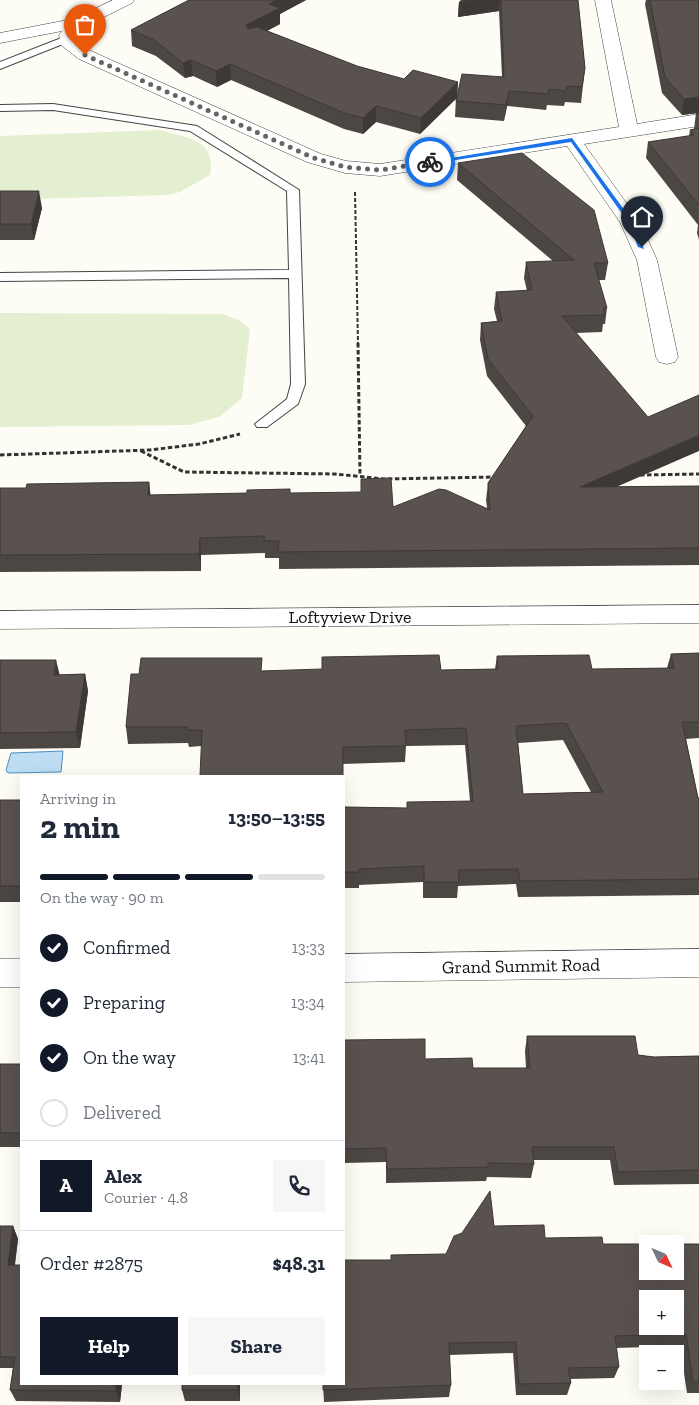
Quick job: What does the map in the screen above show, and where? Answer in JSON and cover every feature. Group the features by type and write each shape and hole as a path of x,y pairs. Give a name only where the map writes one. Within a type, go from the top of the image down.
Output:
{"street":[{"path":"0,38 73,30 123,0"},
{"path":"603,0 629,132"},
{"path":"73,30 70,45 85,55 314,158 345,167 380,170 699,120"},
{"path":"572,140 630,222 647,260 667,356"},
{"name":"Loftyview Drive","path":"0,620 699,614"},
{"name":"Grand Summit Road","path":"345,968 699,963"},
{"path":"0,973 20,973"}],"lane":[{"path":"0,66 73,30"},
{"path":"0,108 53,107 193,128 293,190 298,384 293,401 262,424"},
{"path":"0,277 295,274"}],"path":[{"path":"355,183 360,476"},
{"path":"0,455 141,451 183,447 231,438 262,424"},
{"path":"141,451 184,472 384,478 502,477"},
{"path":"640,475 699,474"}],"green space":[{"path":"160,130 190,138 204,147 209,154 211,163 210,175 180,192 167,195 0,200 0,136"},
{"path":"0,313 223,314 240,321 250,329 242,398 219,417 189,425 0,427"}],"water":[{"path":"63,751 61,772 8,773 6,770 11,753"}],"building":[{"path":"189,0 277,0 269,4 280,8 246,25 248,29 257,27 357,66 404,79 413,70 458,82 421,118 376,106 363,118 344,113 230,64 216,71 191,60 183,63 154,40 131,30"},
{"path":"501,0 578,0 585,68 582,87 567,86 566,91 549,89 548,94 509,91 506,105 456,101 462,74 504,77"},
{"path":"650,0 699,0 699,97 684,99 665,77"},
{"path":"699,128 699,205 648,142 694,135 690,130"},
{"path":"522,153 594,210 608,263 594,263 607,308 603,308 605,315 562,316 648,417 699,395 699,435 580,487 699,486 699,548 278,552 279,541 264,541 264,536 200,538 199,554 0,555 0,488 26,488 27,484 149,482 148,495 247,493 247,490 290,489 290,493 361,492 361,479 391,478 393,507 439,489 446,490 490,510 488,483 533,416 488,359 481,323 502,321 496,292 532,290 526,262 574,260 458,163"},
{"path":"0,191 39,191 31,224 0,224"},
{"path":"699,653 699,722 682,722 699,798 699,879 520,881 518,869 458,870 459,882 424,882 424,866 359,869 359,872 345,872 345,807 407,808 407,802 473,801 466,728 405,730 406,746 343,747 343,775 200,775 202,730 187,730 187,727 126,727 131,674 139,674 141,658 262,658 261,671 322,669 322,657 439,655 441,670 498,669 497,656 589,655 592,669 674,668 671,654","holes":["566,723 603,792 523,794 516,726"]},
{"path":"0,660 56,660 54,675 85,674 76,732 0,733"},
{"path":"0,800 20,800 20,886 0,886"},
{"path":"527,1036 635,1036 638,1055 654,1057 699,1056 699,1170 618,1172 614,1147 532,1147 534,1164 488,1163 488,1167 387,1169 386,1148 345,1149 345,1040 425,1039 425,1059 472,1058 473,1068 530,1068"},
{"path":"0,1064 20,1064 20,1133 0,1133"},
{"path":"490,1191 494,1226 544,1225 545,1238 602,1237 603,1244 639,1244 639,1280 684,1280 684,1244 699,1244 699,1382 693,1382 686,1334 684,1334 684,1290 639,1290 639,1335 650,1335 615,1336 619,1367 568,1368 571,1383 519,1384 516,1342 449,1343 451,1385 323,1390 323,1385 345,1385 345,1260 391,1260 391,1255 446,1254 454,1236 462,1233"},
{"path":"0,1226 13,1226 8,1265 20,1265 20,1385 116,1385 116,1391 10,1390 15,1357 0,1357"},
{"path":"182,1385 238,1385 238,1390 182,1390"}],"way so far":[{"path":"85,55 314,158 345,167 380,170 430,162"}],"route":[{"path":"430,162 572,140 630,222 642,247"}]}
